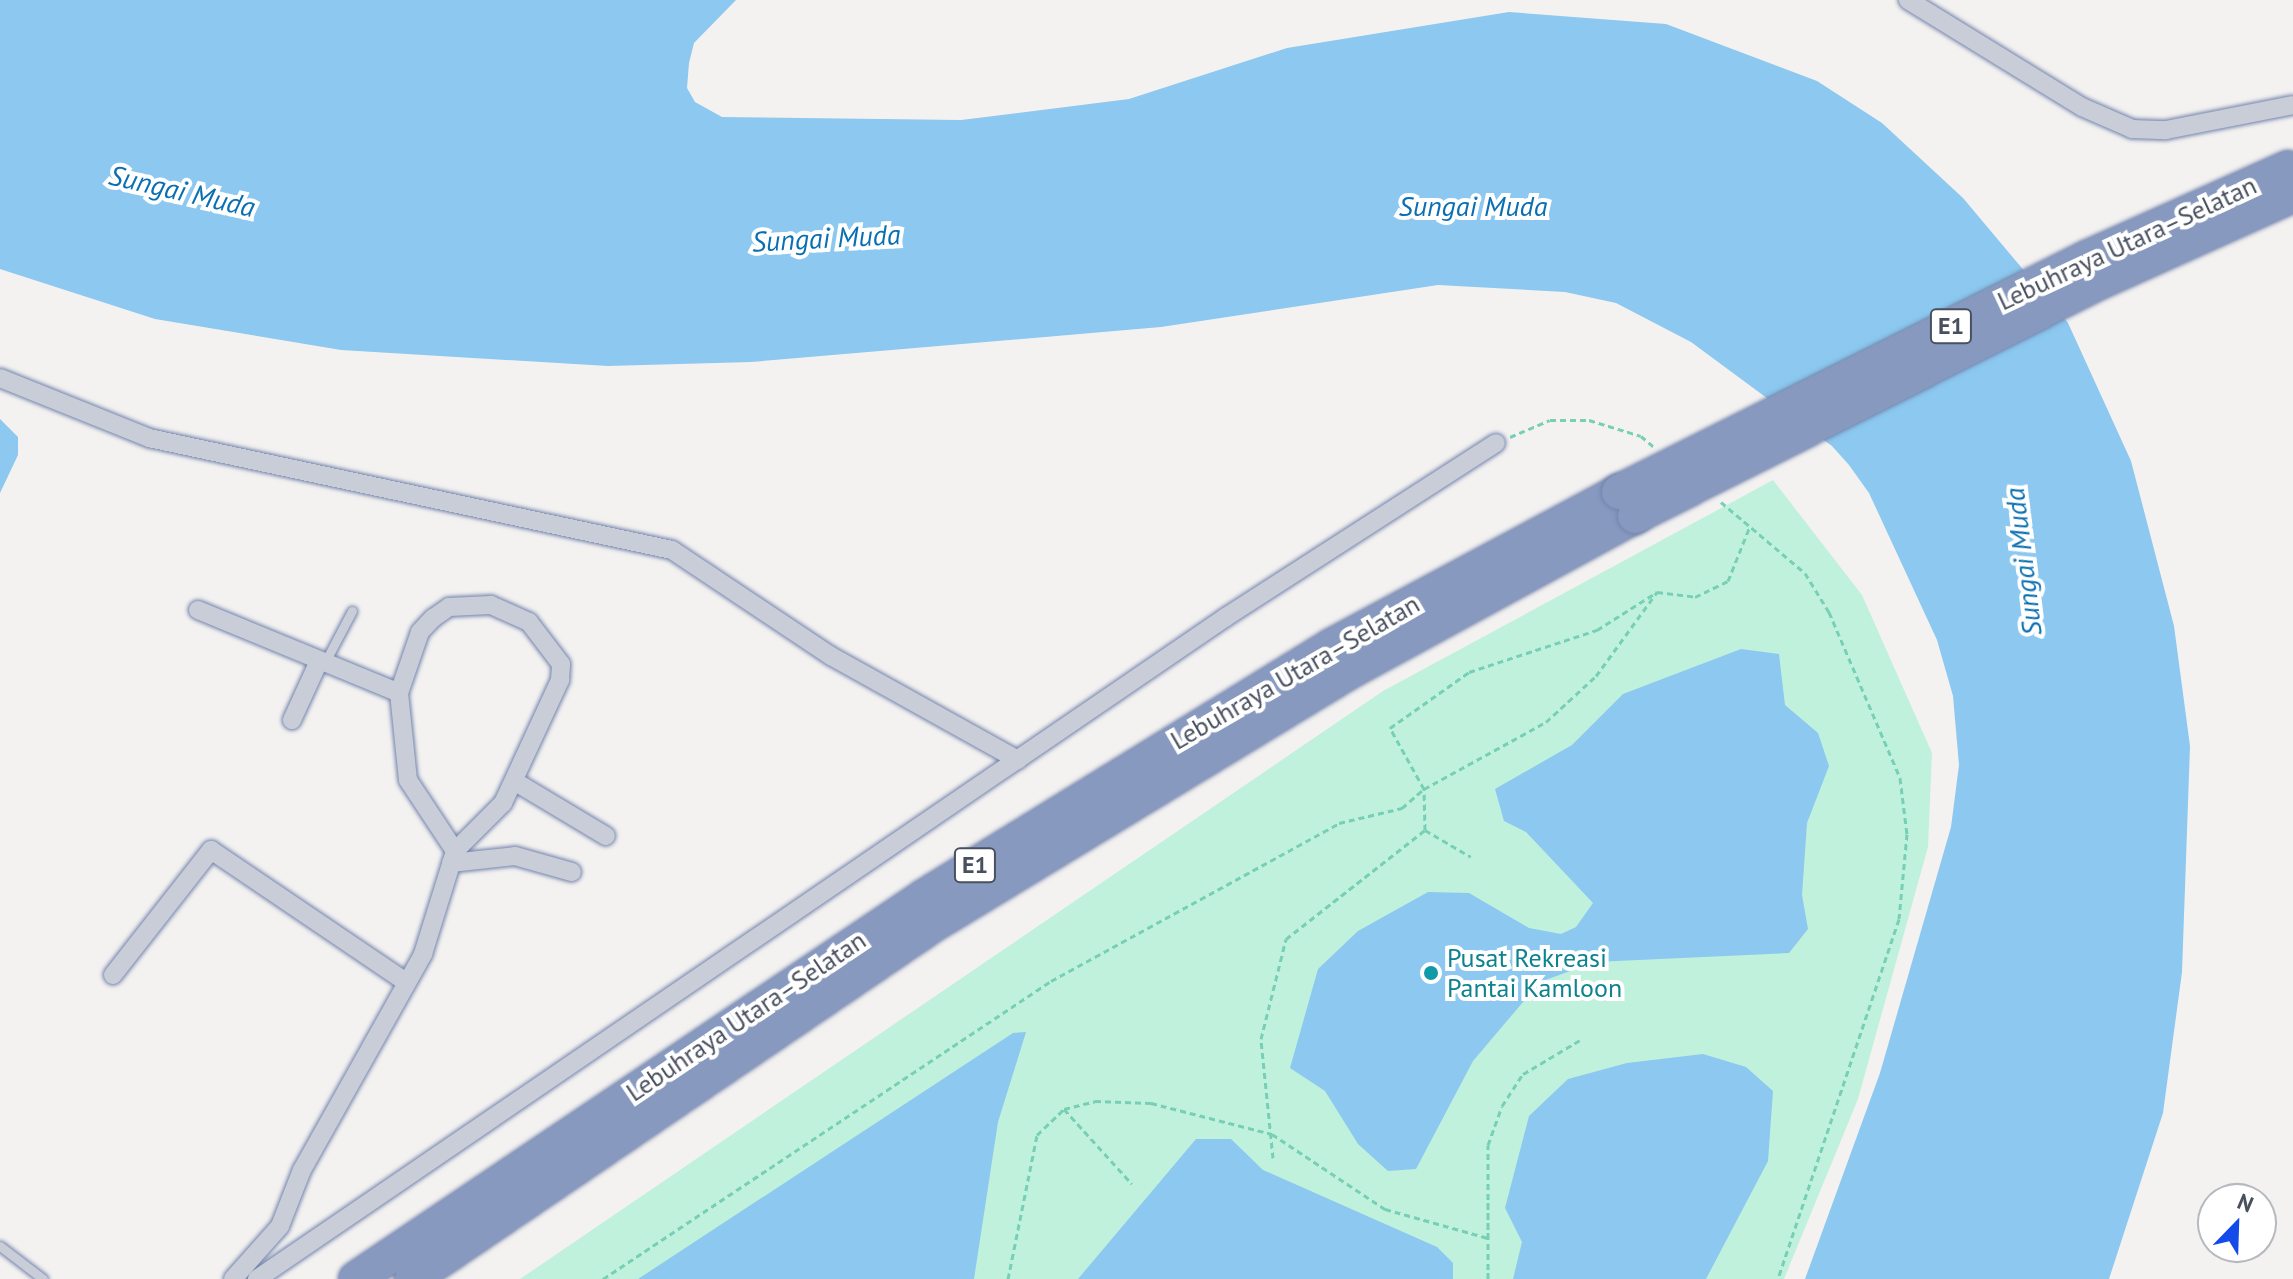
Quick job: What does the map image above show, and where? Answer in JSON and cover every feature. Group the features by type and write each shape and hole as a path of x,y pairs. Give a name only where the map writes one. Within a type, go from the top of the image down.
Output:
{"highway":[{"name":"Lebuhraya Utara–Selatan","path":"356,1279 924,897 1332,646 1627,504 2087,258 2291,177"},
{"name":"Lebuhraya Utara–Selatan","path":"412,1279 934,924 1627,504"}],"street":[{"path":"1908,0 2082,107 2132,129 2166,130 2293,105"},
{"path":"0,378 149,438 672,550 831,656 1018,760"},
{"path":"257,1279 1018,760 1496,443"},
{"path":"233,1279 280,1226 302,1170 433,932 453,857 484,826 514,781 561,672 554,652 529,622 491,605 449,607 420,632 399,693 408,780 453,857"},
{"path":"198,610 399,693"},
{"path":"292,720 322,663"},
{"path":"514,781 606,836"},
{"path":"113,975 211,850 406,982"},
{"path":"453,857 515,856 572,872"}],"lane":[{"path":"322,663 352,611"},
{"path":"0,1246 43,1279"}],"path":[{"path":"1496,443 1550,420 1589,420 1641,436 1665,456"},
{"path":"1714,496 1805,573 1829,612 1900,778 1907,834 1906,880 1890,948 1778,1279"},
{"path":"1425,830 1424,789 1390,728 1469,672 1597,630 1657,592 1695,597 1728,581 1750,526"},
{"path":"603,1279 1051,981 1339,823 1402,808 1424,789 1563,708 1604,666 1657,592"},
{"path":"1425,830 1471,857"},
{"path":"1273,1158 1261,1039 1286,939 1425,830"},
{"path":"1488,1279 1488,1145 1502,1106 1523,1074 1580,1040"},
{"path":"1008,1279 1037,1135 1064,1109 1095,1101 1151,1103 1272,1134 1385,1209 1488,1238"},
{"path":"1064,1109 1132,1184"}],"green space":[{"name":"Pusat Rekreasi Pantai Kamloon","path":"1773,480 1862,595 1932,753 1928,847 1858,1099 1784,1279 520,1279 1383,691"}],"water":[{"name":"Sungai Muda","path":"0,0 736,0 694,43 689,63 687,88 695,102 722,117 961,120 1129,99 1287,48 1509,12 1666,24 1817,81 1882,123 1963,198 2068,323 2131,461 2174,626 2190,746 2182,972 2163,1113 2109,1279 1805,1279 1880,1073 1951,827 1959,765 1953,696 1937,640 1869,493 1849,465 1832,446 1691,342 1616,303 1565,292 1438,285 1161,327 751,362 608,366 341,350 155,319 0,269"},
{"path":"0,419 18,437 18,455 0,493"},
{"path":"1741,649 1779,654 1785,705 1818,733 1829,766 1807,823 1802,895 1808,929 1789,953 1595,962 1540,982 1473,1061 1416,1169 1388,1171 1358,1144 1325,1091 1290,1068 1318,969 1358,931 1428,892 1469,893 1529,928 1561,934 1576,927 1593,903 1526,832 1504,821 1495,789 1572,745 1623,694"},
{"path":"1026,1032 998,1122 974,1279 638,1279 1013,1033"},
{"path":"1703,1054 1746,1067 1773,1091 1768,1161 1706,1279 1513,1279 1522,1242 1505,1208 1529,1116 1568,1079 1627,1063"},
{"path":"1196,1139 1231,1139 1263,1170 1437,1247 1453,1263 1453,1279 1078,1279"}],"place":[{"name":"Pusat Rekreasi Pantai Kamloon","path":"1431,973"}]}
